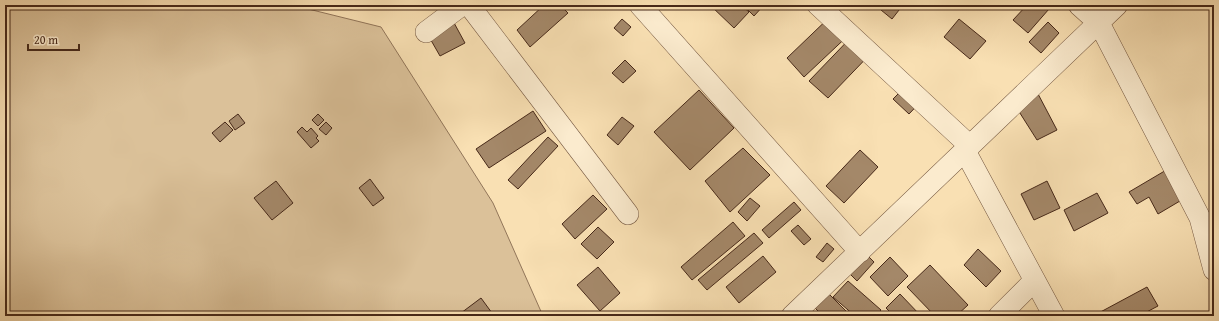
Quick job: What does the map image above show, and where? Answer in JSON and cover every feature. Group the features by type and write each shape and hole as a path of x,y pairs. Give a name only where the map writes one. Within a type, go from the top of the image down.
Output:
{"street":[{"path":"426,32 462,5"},
{"path":"469,5 628,214"},
{"path":"640,5 860,252"},
{"path":"818,5 967,149 1034,281 1054,316"},
{"path":"1079,5 1099,23 1200,218 1214,270"},
{"path":"792,316 1117,5"},
{"path":"999,316 1034,281"}],"shaded area":[{"path":"5,5 292,5 381,27 493,203 543,316 5,316"}],"building":[{"path":"544,5 560,5 568,13 530,47 517,30"},
{"path":"710,5 741,5 749,12 734,28"},
{"path":"743,5 764,5 754,16"},
{"path":"885,5 903,5 892,19 881,10"},
{"path":"1027,5 1045,5 1049,9 1028,33 1013,20"},
{"path":"836,11 854,30 804,77 787,58"},
{"path":"622,19 631,27 623,36 614,28"},
{"path":"959,19 986,41 970,59 944,37"},
{"path":"453,21 465,43 440,56 428,35"},
{"path":"1048,22 1059,33 1041,53 1029,42"},
{"path":"859,29 877,47 828,98 809,81"},
{"path":"625,60 636,71 623,83 612,73"},
{"path":"912,80 927,95 909,114 893,99"},
{"path":"699,90 734,128 690,170 654,132"},
{"path":"1037,92 1057,130 1037,140 1018,110"},
{"path":"533,111 546,131 489,168 476,149"},
{"path":"238,114 245,123 235,130 229,121"},
{"path":"318,114 324,120 318,126 312,120"},
{"path":"622,117 634,126 618,145 607,135"},
{"path":"225,122 233,130 220,142 212,133"},
{"path":"326,122 332,128 326,135 319,129"},
{"path":"302,127 307,132 311,128 318,136 316,138 319,141 311,148 297,132"},
{"path":"548,137 558,146 518,189 508,180"},
{"path":"743,148 770,175 730,212 705,181"},
{"path":"860,150 878,167 844,203 826,186"},
{"path":"1168,169 1185,198 1158,214 1149,197 1137,204 1129,192"},
{"path":"370,179 384,198 373,206 359,188"},
{"path":"276,181 293,203 272,220 254,198"},
{"path":"1047,181 1060,208 1034,220 1021,194"},
{"path":"1097,193 1108,213 1074,231 1064,210"},
{"path":"593,195 607,209 575,239 562,224"},
{"path":"750,198 760,206 747,221 738,212"},
{"path":"794,202 801,210 769,238 762,230"},
{"path":"733,222 745,236 692,280 681,267"},
{"path":"798,225 811,239 804,245 791,231"},
{"path":"598,227 614,242 597,259 581,244"},
{"path":"754,233 763,243 707,290 698,280"},
{"path":"827,243 834,249 823,262 816,257"},
{"path":"978,249 1001,271 986,287 964,265"},
{"path":"865,253 874,262 857,281 848,272"},
{"path":"763,256 776,272 739,303 726,287"},
{"path":"890,257 908,276 888,296 870,277"},
{"path":"930,265 968,305 956,316 935,316 907,287"},
{"path":"598,267 620,293 600,311 577,285"},
{"path":"848,281 881,310 875,316 855,316 833,297"},
{"path":"1147,287 1158,306 1139,316 1093,316"},
{"path":"826,291 851,316 823,316 812,305"},
{"path":"900,294 921,316 894,316 886,308"},
{"path":"481,298 492,313 488,316 457,316"}]}
